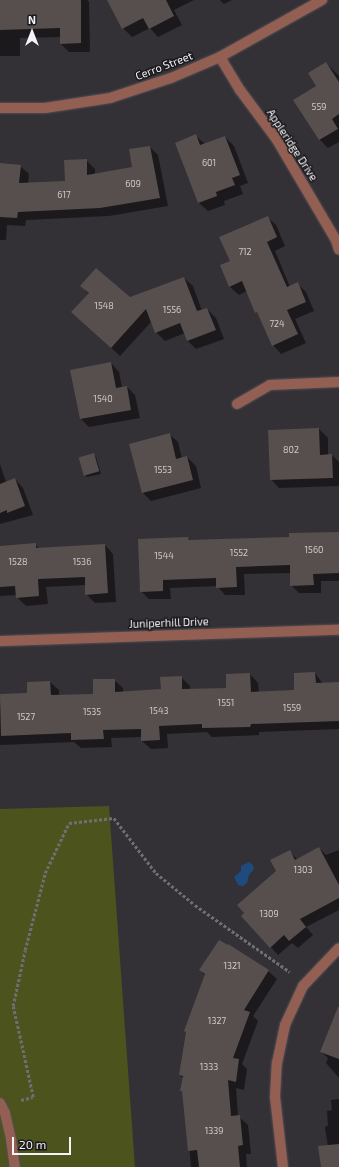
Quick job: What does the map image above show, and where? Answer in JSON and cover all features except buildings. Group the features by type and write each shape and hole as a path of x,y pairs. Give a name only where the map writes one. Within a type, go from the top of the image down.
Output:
{"street":[{"name":"Cerro Street","path":"0,108 45,108 110,98 171,78 220,57 322,0"},
{"name":"Appleridge Drive","path":"220,57 240,90 278,140 336,240 339,250"},
{"path":"237,404 270,385 339,382"},
{"name":"Juniperhill Drive","path":"0,641 339,630"},
{"path":"283,1167 275,1097 277,1063 285,1025 303,986 339,948"},
{"path":"0,1103 5,1113 15,1167"}],"path":[{"path":"21,1100 33,1097 13,1006 25,950 45,873 70,823 114,818 156,873 195,905 290,972"}],"green space":[{"path":"109,806 135,1167 0,1167 0,809"}],"water":[{"path":"249,862 253,865 254,869 249,875 247,883 243,886 238,885 234,877 241,871 241,866"}]}
